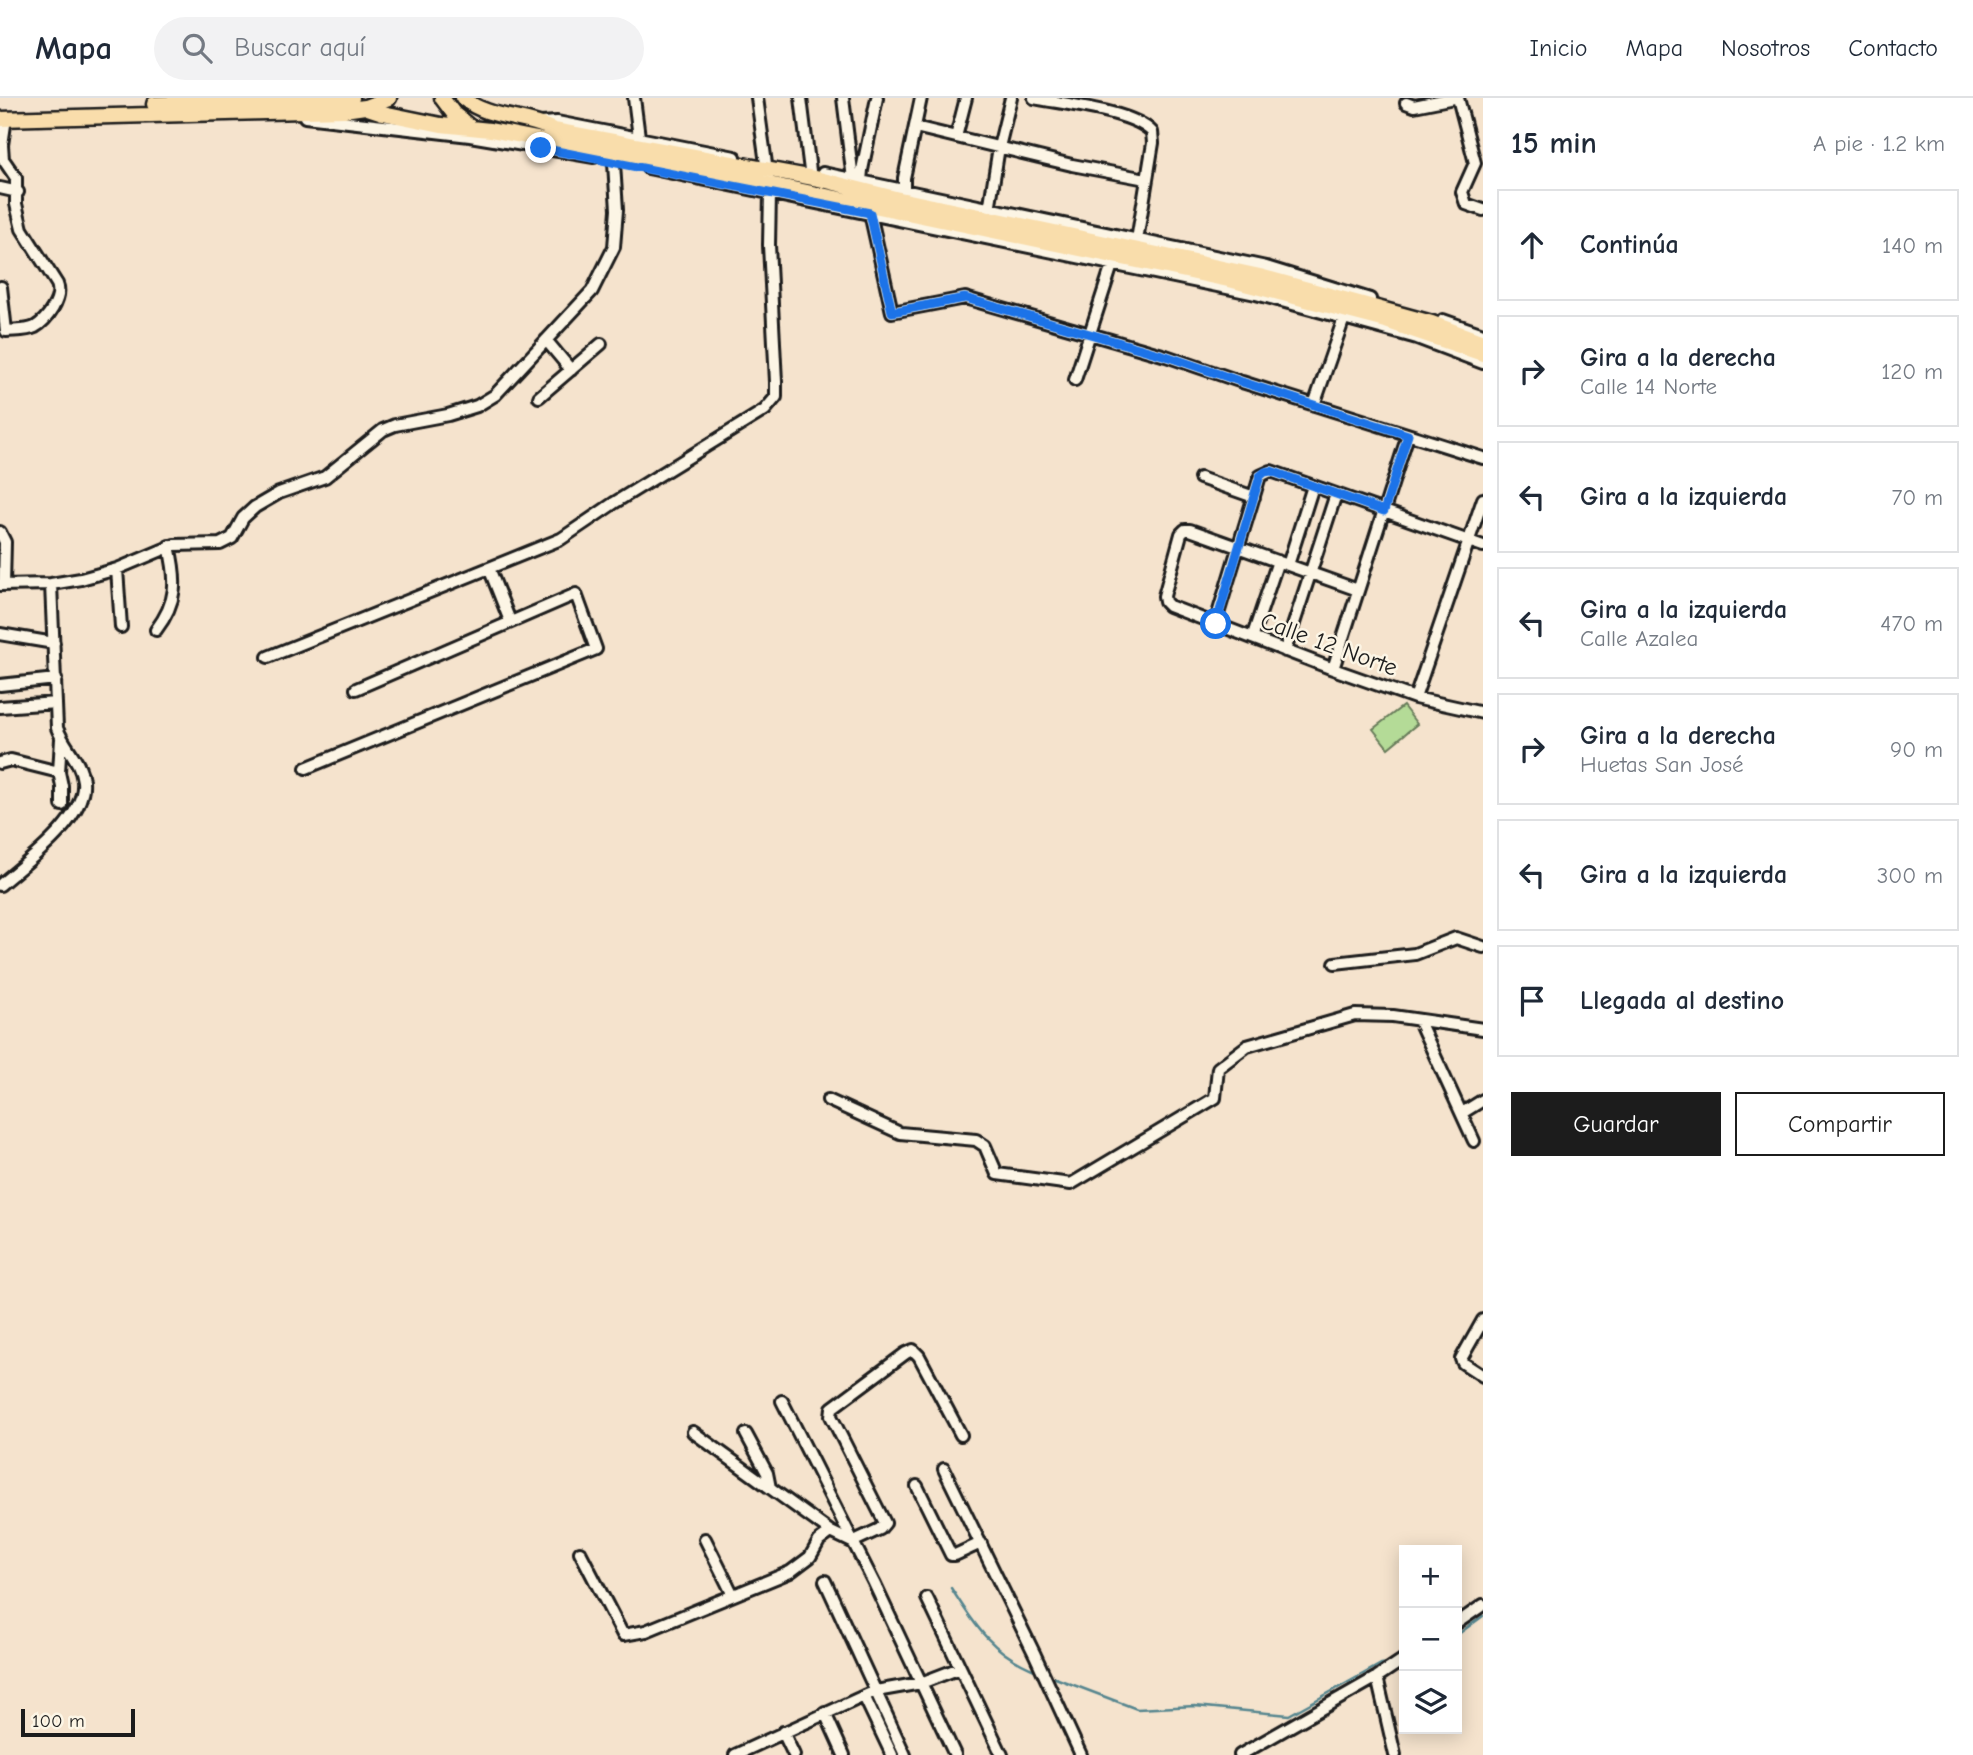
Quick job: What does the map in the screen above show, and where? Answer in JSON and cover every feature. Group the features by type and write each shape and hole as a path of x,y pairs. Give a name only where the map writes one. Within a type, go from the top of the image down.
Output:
{"main road":[{"path":"2,116 351,98"},
{"path":"205,104 254,112 324,111 365,107 389,98"},
{"path":"442,98 454,114 472,128 499,141"},
{"path":"464,99 491,114 541,123 554,131 614,152"},
{"path":"365,107 383,113 768,178 1260,276 1432,323 1483,342"},
{"path":"768,178 1233,281 1386,321 1483,354"}],"street":[{"path":"634,98 639,137"},
{"path":"268,657 561,539 614,503 765,410 776,397 768,178 757,98"},
{"path":"801,98 810,171"},
{"path":"843,98 857,180"},
{"path":"857,180 862,170 877,98"},
{"path":"904,192 904,178 921,98"},
{"path":"956,137 966,98"},
{"path":"989,210 999,148 1011,98"},
{"path":"1034,98 1118,115 1148,127 1152,132 1153,143 1137,240"},
{"path":"1406,103 1414,106 1456,98 1475,163 1462,192 1466,204 1483,210"},
{"path":"0,532 5,542 2,585 51,584 117,569 169,547 220,544 232,538 243,518 255,507 279,494 325,477 383,430 477,406 495,395 592,291 614,247 617,210 614,152 254,112"},
{"path":"1,287 6,331 33,328 49,314 59,293 57,284 25,238 16,204 16,178 3,159 2,116"},
{"path":"541,123 557,122 639,137 870,213 1224,287 1417,338 1483,363"},
{"path":"915,127 1072,165 1146,179"},
{"path":"768,178 810,171 1266,267 1483,334"},
{"path":"0,188 18,192"},
{"path":"870,213 892,312 965,298 1089,332 1483,458"},
{"path":"1075,380 1112,265"},
{"path":"1314,405 1344,318"},
{"path":"543,343 569,372"},
{"path":"539,397 601,344"},
{"path":"1333,669 1408,435"},
{"path":"1216,624 1260,476 1265,472 1271,471 1483,546"},
{"path":"1200,478 1254,497"},
{"path":"1252,638 1313,486"},
{"path":"1285,651 1336,494"},
{"path":"1415,698 1483,499"},
{"name":"Calle 12 Norte","path":"1238,547 1185,530 1181,534 1164,596 1169,607 1415,698 1483,713"},
{"path":"156,629 172,604 175,587 169,547"},
{"path":"1238,547 1358,590"},
{"path":"489,568 510,621"},
{"path":"117,569 121,627"},
{"path":"0,885 56,834 68,820 82,794 83,782 79,764 61,739 57,728 51,584"},
{"path":"306,768 596,649 576,594 356,689"},
{"path":"0,634 54,643"},
{"path":"0,685 57,679"},
{"path":"0,707 56,702"},
{"path":"61,739 59,772 62,805"},
{"path":"0,763 11,760 59,772"},
{"path":"1335,963 1415,954 1456,938 1483,947"},
{"path":"828,1100 900,1133 976,1140 985,1146 997,1174 1071,1184 1214,1098 1217,1068 1247,1046 1355,1015 1393,1016 1483,1029"},
{"path":"1419,1021 1474,1141"},
{"path":"1462,1113 1483,1100"},
{"path":"1482,1324 1461,1359 1483,1376"},
{"path":"852,1542 885,1525 831,1416 836,1404 914,1350 961,1435"},
{"path":"782,1401 874,1583 955,1755"},
{"path":"693,1432 831,1532 852,1542"},
{"path":"746,1434 767,1473 770,1488"},
{"path":"944,1469 1081,1755"},
{"path":"917,1486 951,1555 981,1543"},
{"path":"580,1552 623,1635 646,1631 790,1572 810,1557 819,1541 831,1532"},
{"path":"705,1539 733,1595"},
{"path":"825,1581 905,1755"},
{"path":"926,1598 1002,1755"},
{"path":"1462,1620 1483,1605"},
{"path":"1240,1755 1399,1662"},
{"path":"741,1754 783,1732 876,1691 921,1683 960,1668"},
{"path":"1377,1677 1395,1755"},
{"path":"864,1696 892,1755"},
{"path":"825,1713 844,1755"},
{"path":"783,1732 794,1755"}],"green space":[{"path":"1403,706 1417,724 1388,748 1373,729"}],"waterway":[{"path":"951,1588 986,1637 1008,1656 1037,1671"},
{"path":"1462,1631 1483,1616"},
{"path":"1050,1676 1137,1709 1195,1706 1289,1715 1381,1664 1390,1663"}],"route":[{"path":"541,148 614,160 870,213 892,312 965,298 1089,332 1408,435 1384,511 1271,471 1260,476 1216,624"}]}
